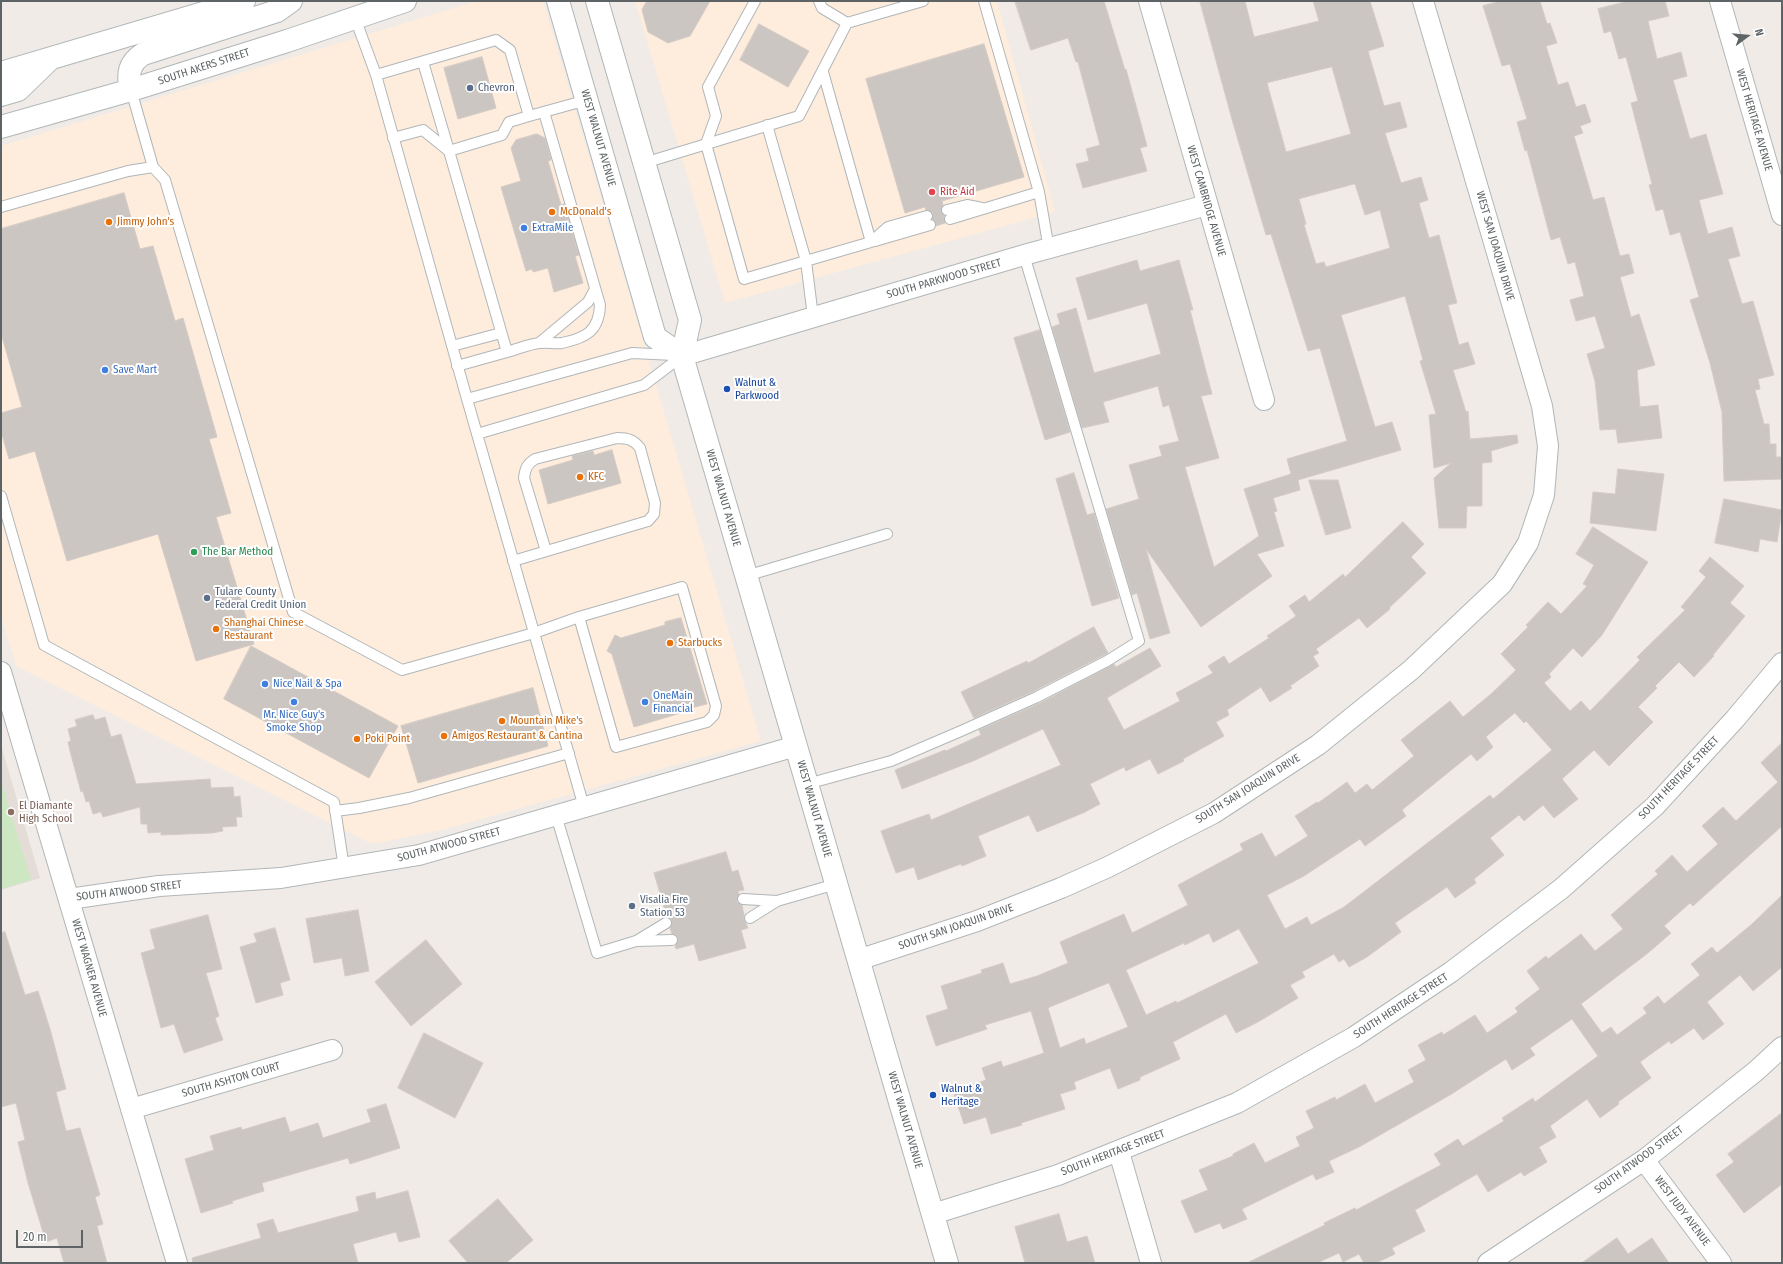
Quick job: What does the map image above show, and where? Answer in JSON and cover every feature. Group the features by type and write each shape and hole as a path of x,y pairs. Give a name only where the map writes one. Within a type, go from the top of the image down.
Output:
{"main road":[{"path":"1,73 244,1"},
{"path":"131,90 128,79 129,69 135,60 143,54 276,11 291,1"},
{"name":"SOUTH AKERS STREET","path":"1,127 131,90 405,1"},
{"name":"WEST WALNUT AVENUE","path":"558,1 655,337 682,356"},
{"name":"WEST WALNUT AVENUE","path":"597,1 690,320 682,356 947,1263"},
{"path":"1,95 18,90 52,58"}],"street":[{"name":"WEST CAMBRIDGE AVENUE","path":"1149,1 1264,400"},
{"name":"WEST SAN JOAQUIN DRIVE","path":"1423,1 1542,406 1548,446 1544,495"},
{"name":"WEST HERITAGE AVENUE","path":"1720,1 1782,215"},
{"name":"SOUTH PARKWOOD STREET","path":"682,356 1024,255 1207,205"},
{"name":"SOUTH SAN JOAQUIN DRIVE","path":"858,960 977,921 1061,888 1108,867 1214,813 1318,745 1411,670 1502,584 1528,543 1544,495"},
{"name":"SOUTH HERITAGE STREET","path":"933,1214 1051,1177 1119,1152 1237,1103 1354,1037 1451,972 1561,889 1655,806 1735,720 1782,663"},
{"name":"WEST WAGNER AVENUE","path":"1,672 177,1263"},
{"name":"SOUTH ATWOOD STREET","path":"69,899 159,886 281,878 419,855 796,746"},
{"name":"SOUTH ATWOOD STREET","path":"1488,1263 1539,1231 1644,1160 1756,1071 1782,1047"},
{"name":"SOUTH ASHTON COURT","path":"131,1109 332,1050"},
{"path":"1119,1152 1151,1263"},
{"name":"WEST JUDY AVENUE","path":"1644,1160 1721,1263"}],"lane":[{"path":"755,1 708,87 716,116 706,144 744,279 871,242 888,228 928,220"},
{"path":"819,1 822,8 847,23 919,2"},
{"path":"984,1 1039,192 1049,249"},
{"path":"355,18 376,75 457,366 584,807"},
{"path":"644,163 799,116 847,23"},
{"path":"376,75 496,40 510,50 529,116"},
{"path":"423,62 507,352"},
{"path":"823,72 871,242"},
{"path":"131,90 153,167 165,180 293,612 402,670 534,633 579,617 682,587 716,706 714,715 706,722 616,747 579,617"},
{"path":"449,151 502,135 509,122 587,100"},
{"path":"457,366 539,343 562,343 588,334 595,327 600,317 600,305 544,112"},
{"path":"767,125 806,261 813,317"},
{"path":"393,138 423,130 449,151"},
{"path":"1,207 128,171 153,167"},
{"path":"949,214 983,208 1039,192"},
{"path":"807,784 891,760 961,732 1037,697 1107,661 1139,641 1024,255"},
{"path":"539,343 588,302 595,289"},
{"path":"452,346 501,332"},
{"path":"467,399 632,353 682,356"},
{"path":"477,434 644,385 682,356"},
{"path":"513,561 648,521 654,514 655,503 640,448 636,442 628,438 617,438 535,459 529,462 524,470 524,478 546,551"},
{"path":"1,496 44,645 334,802 344,868"},
{"path":"746,576 887,534"},
{"path":"335,811 409,798 569,753"},
{"path":"556,815 597,953 636,941 666,923"},
{"path":"750,918 777,901 836,884"},
{"path":"743,899 777,901"},
{"path":"636,941 672,940"}],"shaded area":[{"path":"477,1 543,1 761,741 442,830 372,844 16,666 1,616 1,146"},
{"path":"635,1 997,1 1055,212 725,303"},
{"name":"El Diamante High School","path":"1,745 40,878 1,890"}],"green space":[{"path":"1,781 31,880 1,889"}],"building":[{"path":"647,1 710,1 690,36 668,43 648,32 642,10"},
{"path":"1015,1 1104,1 1125,70 1126,69 1147,146 1140,148 1147,171 1083,188 1076,164 1089,161 1086,149 1100,145 1078,62 1076,62 1068,38 1031,50"},
{"path":"1200,1 1245,1 1254,37 1319,21 1313,1 1370,1 1384,46 1368,51 1384,106 1400,102 1407,127 1385,133 1401,183 1421,177 1428,200 1419,203 1429,238 1439,235 1457,303 1448,305 1459,345 1468,342 1475,364 1453,370 1466,412 1468,411 1470,439 1517,435 1518,443 1491,451 1492,462 1482,463 1482,506 1467,506 1466,528 1439,528 1434,478 1451,463 1434,468 1429,415 1436,414 1420,361 1423,360 1405,296 1341,315 1375,427 1392,422 1401,450 1298,480 1300,490 1273,498 1277,511 1274,512 1284,546 1257,554 1272,576 1201,627 1146,549 1170,633 1150,639 1137,593 1132,595 1106,509 1139,499 1129,465 1162,456 1159,446 1179,441 1169,405 1163,407 1158,386 1103,402 1109,422 1082,428 1052,327 1060,324 1057,314 1076,308 1094,373 1161,354 1147,303 1088,320 1076,278 1137,260 1140,271 1179,260 1193,310 1190,310 1212,394 1201,396 1219,458 1185,467 1214,567 1259,536 1244,489 1291,474 1287,459 1347,441 1320,348 1308,351 1271,234 1266,235 1233,123","holes":["1332,67 1351,134 1286,152 1267,83","1355,184 1365,215 1380,210 1390,248 1326,267 1324,262 1316,264 1304,225 1306,224 1299,199"]},
{"path":"1501,1 1540,1 1547,24 1550,23 1557,43 1546,46 1558,85 1568,82 1576,107 1585,104 1591,122 1580,126 1583,133 1574,136 1593,200 1604,197 1620,256 1629,254 1634,273 1620,277 1631,317 1639,314 1655,365 1637,370 1640,407 1658,405 1662,438 1618,443 1616,429 1600,430 1595,381 1587,354 1605,348 1595,316 1576,321 1570,300 1584,296 1575,262 1568,264 1560,237 1551,240 1527,150 1525,151 1517,122 1527,119 1510,64 1502,66 1483,6"},
{"path":"1629,1 1665,1 1669,16 1648,21 1657,59 1681,52 1687,76 1673,80 1690,139 1706,134 1723,194 1699,200 1708,234 1732,227 1740,256 1728,259 1742,304 1753,301 1774,375 1758,379 1760,389 1755,390 1764,424 1769,424 1770,444 1776,444 1776,457 1782,457 1782,479 1724,481 1722,412 1710,363 1690,300 1699,297 1680,232 1670,235 1663,209 1656,211 1649,185 1652,184 1631,103 1638,101 1626,57 1619,59 1611,31 1604,33 1598,9"},
{"path":"759,24 809,51 788,87 740,60"},
{"name":"Rite Aid","path":"984,44 1024,177 942,201 943,205 941,211 944,216 945,223 936,226 936,223 932,219 932,212 926,210 925,207 905,213 866,79"},
{"name":"Chevron","path":"482,57 496,108 458,119 444,68"},
{"name":"McDonald's","path":"537,134 545,138 551,160 548,161 561,205 564,204 579,255 575,256 583,283 554,292 548,268 533,272 532,269 526,271 501,187 521,181 511,148 516,140"},
{"name":"Save Mart","path":"124,193 140,249 153,246 175,321 183,318 217,437 209,439 231,513 216,517 254,644 196,661 158,534 67,561 35,451 9,459 1,431 1,413 22,407 1,333 1,229"},
{"path":"1040,330 1070,432 1045,440 1014,338"},
{"name":"KFC","path":"612,450 621,483 548,504 539,470 573,460 572,456 593,451 594,455"},
{"path":"1618,469 1664,474 1656,531 1590,523 1593,492 1615,494"},
{"path":"1074,473 1087,515 1094,513 1119,598 1092,606 1056,479"},
{"path":"1309,480 1338,480 1351,528 1326,535"},
{"path":"1724,499 1782,510 1777,542 1760,539 1758,552 1715,543"},
{"path":"1403,522 1424,544 1411,557 1426,573 1389,608 1390,609 1367,628 1359,618 1316,649 1319,653 1313,656 1319,666 1290,686 1292,688 1270,702 1261,687 1227,710 1229,715 1216,722 1224,736 1183,759 1184,761 1158,774 1150,759 1126,771 1124,767 1090,784 1100,804 1083,813 1037,832 1029,815 978,836 986,856 962,866 961,864 918,880 914,867 896,873 881,831 929,814 931,820 1061,765 1043,729 973,761 902,789 895,770 945,750 946,751 981,735 979,730 1040,703 1114,664 1116,667 1150,648 1161,666 1107,698 1124,730 1180,701 1176,693 1213,673 1208,666 1224,656 1229,664 1269,638 1267,636 1296,616 1289,606 1305,595 1309,602 1343,574 1345,577"},
{"path":"1593,527 1648,562 1602,635 1582,657 1573,648 1549,674 1551,677 1544,683 1570,711 1581,701 1590,711 1640,660 1637,657 1685,610 1681,607 1706,577 1699,571 1710,557 1744,586 1730,603 1745,616 1713,655 1714,656 1694,677 1679,662 1655,686 1657,688 1638,707 1653,722 1609,766 1594,750 1562,779 1578,799 1554,818 1543,805 1524,821 1519,815 1490,838 1504,855 1474,879 1476,883 1455,898 1447,887 1395,923 1401,932 1367,957 1349,967 1344,959 1339,962 1334,954 1302,972 1305,977 1290,985 1298,998 1258,1022 1236,1033 1226,1014 1173,1042 1180,1059 1140,1077 1140,1080 1118,1089 1110,1068 1074,1082 1076,1089 1060,1094 1065,1109 1021,1123 1022,1125 991,1134 986,1117 964,1124 953,1091 986,1080 982,1068 1001,1061 1003,1067 1044,1053 1031,1011 985,1025 987,1029 936,1046 926,1016 948,1009 941,986 982,973 981,970 1003,963 1010,984 1037,976 1068,963 1060,942 1124,914 1132,933 1188,905 1178,885 1243,850 1240,844 1262,833 1275,857 1308,836 1295,816 1317,802 1318,803 1347,782 1355,793 1367,784 1372,790 1414,756 1401,740 1450,701 1463,717 1491,694 1516,670 1501,654 1528,627 1526,625 1548,602 1561,614 1587,586 1583,584 1594,565 1576,554","holes":["1515,713 1524,723 1526,721 1552,750 1493,799 1490,795 1344,907 1311,925 1307,917 1285,929 1267,895 1304,876 1360,839 1365,846 1406,816 1402,810 1471,754 1477,761 1493,747 1486,737","1239,929 1259,963 1177,1003 1176,1001 1146,1015 1126,970 1209,933 1213,942","1109,983 1128,1027 1086,1044 1084,1038 1060,1048 1048,1008"]},
{"path":"681,618 707,704 683,710 684,712 634,727 612,654 607,651 615,635 621,638 665,625 665,622"},
{"path":"1094,627 1108,653 1034,691 974,718 961,692 1027,661 1028,663"},
{"path":"251,646 398,726 369,778 224,699"},
{"path":"533,688 548,746 418,783 401,726"},
{"path":"93,715 95,720 105,717 111,737 121,734 136,784 210,779 211,788 233,787 234,797 240,796 242,817 236,817 237,826 222,827 223,831 212,833 161,835 161,832 148,833 147,824 141,824 140,807 103,817 101,812 93,814 89,801 86,802 83,791 81,792 68,742 71,741 68,729 77,726 75,720"},
{"path":"1782,743 1782,826 1693,906 1690,903 1664,926 1671,933 1648,953 1581,1004 1602,1033 1611,1027 1617,1035 1647,1013 1643,1008 1658,996 1664,1004 1700,975 1691,964 1712,947 1717,953 1752,924 1782,895 1782,967 1753,991 1740,975 1707,1002 1724,1024 1703,1040 1694,1028 1671,1044 1669,1041 1640,1062 1651,1078 1618,1102 1619,1104 1600,1118 1587,1099 1550,1126 1556,1137 1539,1147 1547,1162 1524,1176 1521,1172 1488,1192 1477,1174 1415,1210 1425,1231 1392,1248 1395,1254 1376,1263 1364,1263 1359,1254 1343,1262 1339,1253 1317,1263 1247,1263 1325,1225 1324,1223 1355,1208 1356,1210 1441,1165 1434,1154 1458,1139 1463,1146 1504,1121 1502,1118 1533,1098 1535,1102 1598,1056 1572,1019 1530,1048 1535,1055 1512,1070 1506,1059 1450,1095 1359,1147 1329,1161 1334,1172 1316,1180 1313,1174 1242,1209 1247,1219 1223,1229 1220,1223 1195,1233 1181,1201 1208,1190 1199,1170 1233,1156 1233,1154 1254,1143 1265,1163 1300,1146 1296,1137 1314,1128 1306,1111 1335,1097 1336,1100 1365,1084 1375,1103 1414,1082 1408,1070 1426,1060 1418,1045 1442,1032 1443,1035 1475,1015 1487,1033 1518,1012 1515,1008 1540,989 1527,971 1546,956 1548,959 1581,934 1595,951 1623,929 1611,915 1658,874 1655,871 1672,855 1687,872 1718,844 1702,826 1723,807 1736,821 1778,782 1761,763"},
{"path":"726,852 732,872 738,870 744,890 738,891 739,894 737,902 742,905 744,919 748,928 741,930 746,948 699,961 694,944 676,949 675,946 678,939 672,934 670,928 672,922 671,919 667,917 654,873"},
{"path":"358,910 369,971 345,976 342,958 314,963 306,919"},
{"path":"208,915 222,969 206,973 219,1016 215,1018 223,1040 184,1053 174,1024 161,1028 141,953 155,949 150,930"},
{"path":"275,928 290,980 280,983 283,995 256,1003 240,947 257,942 254,934"},
{"path":"5,932 25,995 38,991 50,1029 66,1089 56,1092 66,1131 80,1128 100,1195 95,1197 103,1224 97,1226 107,1263 64,1263 57,1238 46,1242 28,1183 18,1142 25,1140 16,1103 1,1107 1,933"},
{"path":"426,940 462,984 411,1026 375,982"},
{"path":"424,1033 483,1063 455,1118 398,1088"},
{"path":"386,1104 400,1148 350,1164 348,1158 262,1183 264,1191 201,1213 185,1159 214,1150 210,1136 241,1127 242,1130 285,1117 290,1132 318,1123 323,1138 371,1122 367,1110"},
{"path":"1782,1113 1782,1184 1744,1213 1716,1175 1734,1162 1728,1154"},
{"path":"408,1191 420,1237 399,1242 396,1232 353,1244 358,1263 193,1263 192,1258 261,1238 257,1224 273,1219 278,1233 359,1211 356,1197 375,1192 376,1199"},
{"path":"498,1199 533,1240 506,1263 468,1263 449,1241"},
{"path":"1059,1214 1067,1242 1087,1236 1095,1263 1025,1263 1015,1227"},
{"path":"1617,1238 1628,1254 1652,1238 1669,1263 1582,1263"}],"place":[{"name":"Chevron","path":"470,88"},
{"name":"Rite Aid","path":"932,192"},
{"name":"McDonald's","path":"552,212"},
{"name":"Jimmy John's","path":"109,222"},
{"name":"ExtraMile","path":"524,228"},
{"name":"Save Mart","path":"105,370"},
{"name":"Walnut & Parkwood","path":"727,389"},
{"name":"KFC","path":"580,477"},
{"name":"The Bar Method","path":"194,552"},
{"name":"Tulare County Federal Credit Union","path":"207,598"},
{"name":"Shanghai Chinese Restaurant","path":"216,629"},
{"name":"Starbucks","path":"670,643"},
{"name":"Nice Nail & Spa","path":"265,684"},
{"name":"Mr. Nice Guy's Smoke Shop","path":"294,702"},
{"name":"OneMain Financial","path":"645,702"},
{"name":"Mountain Mike's","path":"502,721"},
{"name":"Amigos Restaurant & Cantina","path":"444,736"},
{"name":"Poki Point","path":"357,739"},
{"name":"El Diamante High School","path":"11,812"},
{"name":"Visalia Fire Station 53","path":"632,906"},
{"name":"Walnut & Heritage","path":"933,1095"}]}
